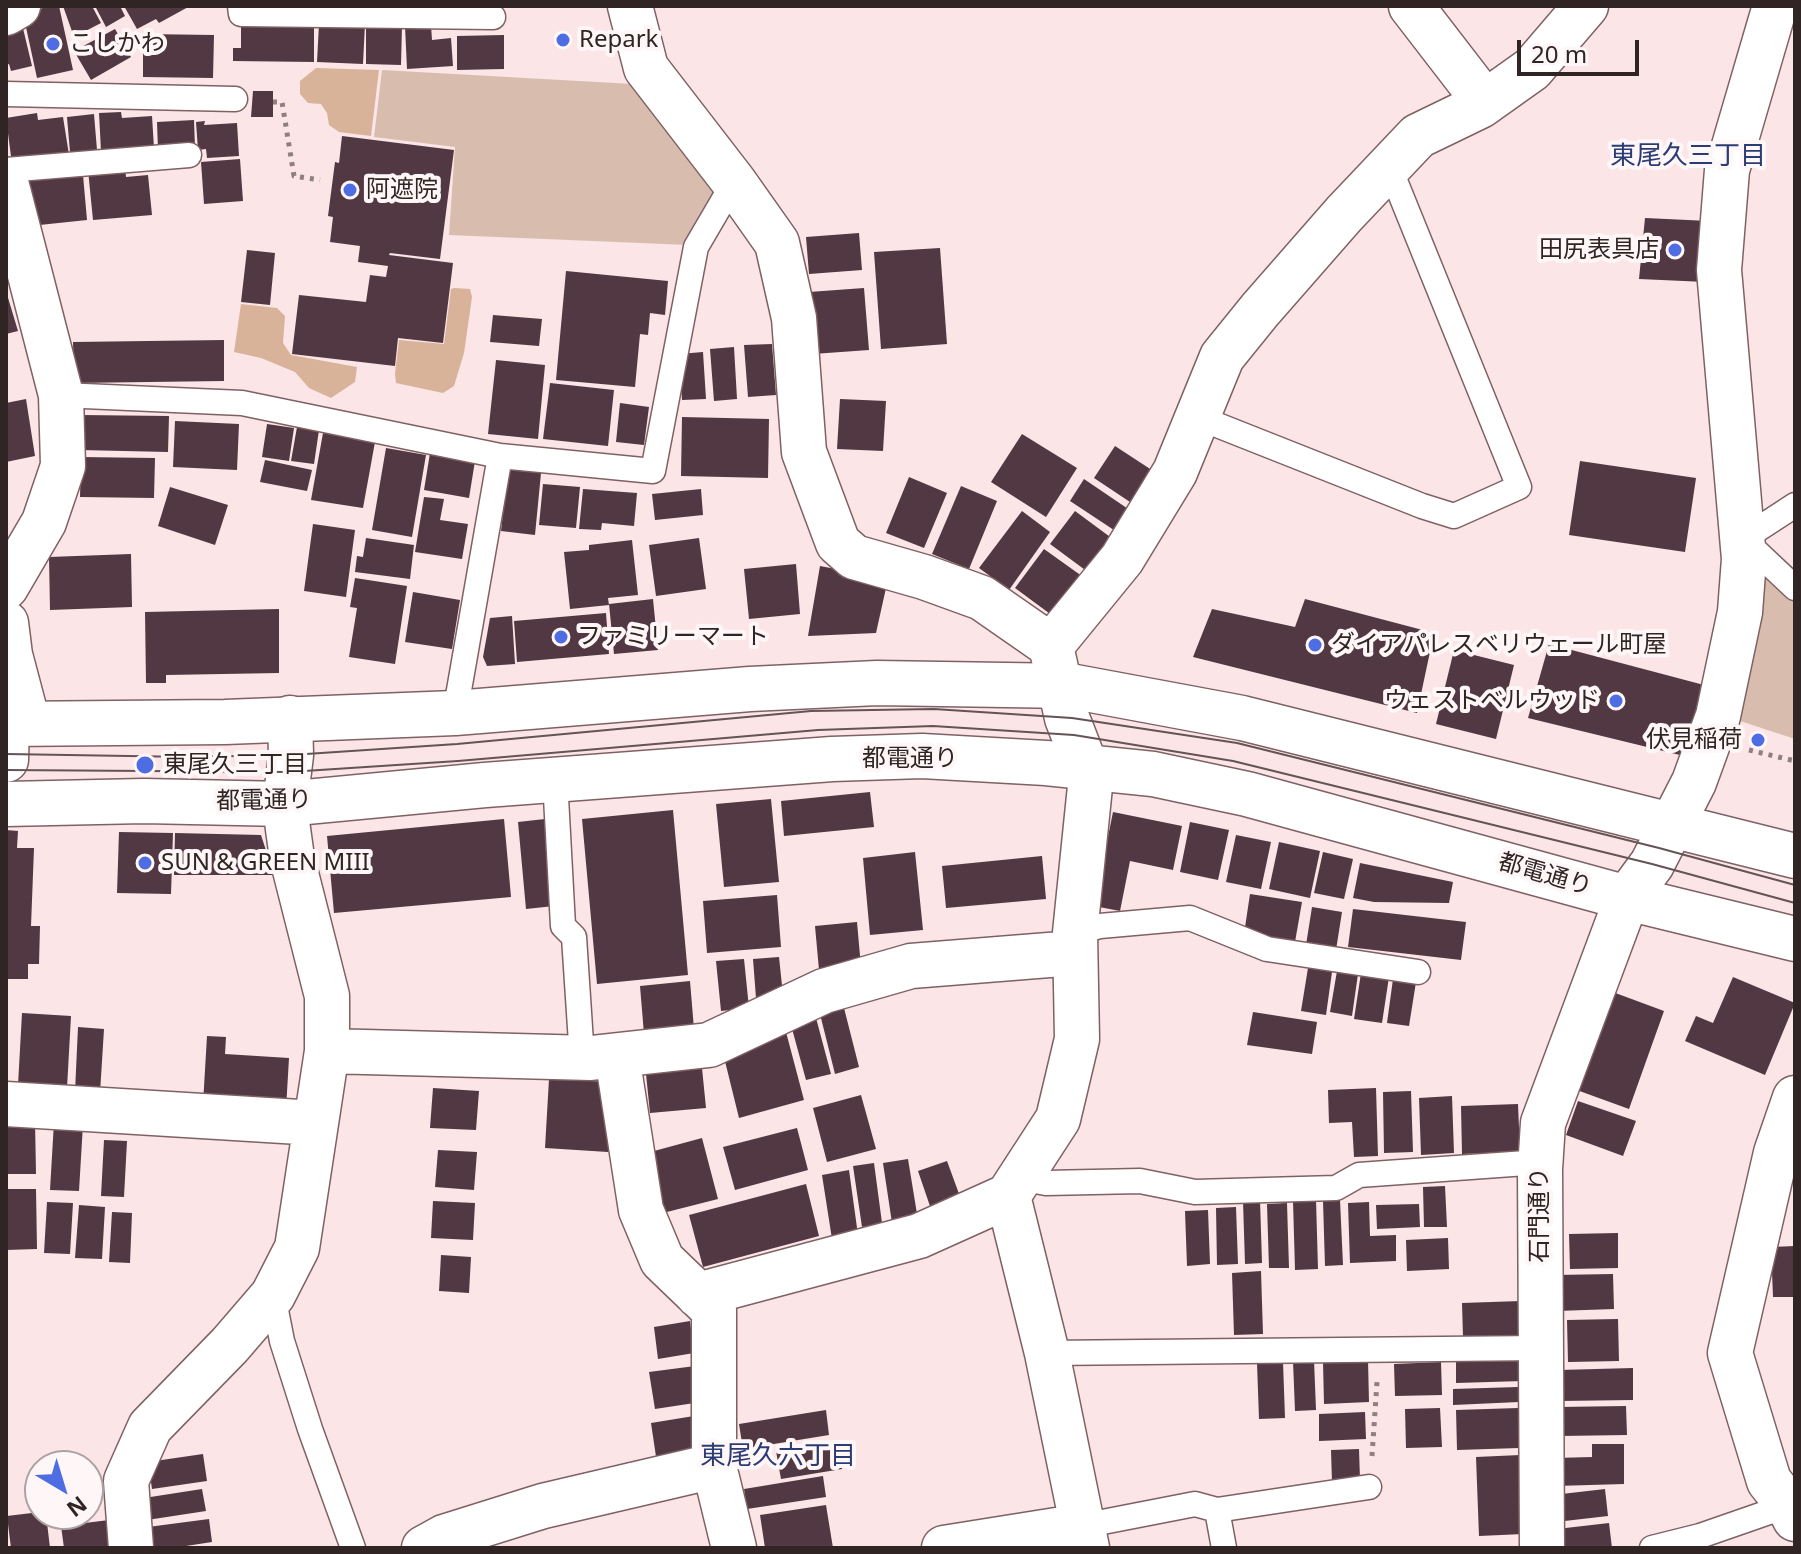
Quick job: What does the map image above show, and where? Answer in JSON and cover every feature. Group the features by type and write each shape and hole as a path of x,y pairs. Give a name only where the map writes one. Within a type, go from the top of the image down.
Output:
{"street":[{"path":"6,13 18,6"},
{"path":"630,6 646,68 777,243 794,318 804,452 838,543 854,557 982,598 1055,666 1070,686 1242,718 1795,856"},
{"path":"1411,6 1485,102"},
{"path":"698,1295 919,1236 1014,1187 1058,1119 1077,1039 1074,943 1089,767 1067,718 1055,666 1175,472 1222,357 1260,310 1418,136 1485,102 1532,69 1586,6"},
{"name":"石門通り","path":"1540,1548 1540,1162 1543,1123 1627,898 1652,864 1694,782 1718,716 1740,612 1743,539 1719,270 1727,170 1775,6"},
{"path":"1791,6 1795,13"},
{"path":"6,182 61,395 63,466 44,522 6,587"},
{"path":"6,623 12,733 290,718 455,713 766,688 877,683 1055,666"},
{"path":"131,1548 126,1481 150,1427 230,1345 273,1295 297,1248 327,1051 327,996 292,858 285,804 291,755 290,718"},
{"name":"都電通り","path":"6,804 144,801 285,804 555,779 832,759 922,756 1089,767 1153,774 1247,794 1627,898 1795,939"},
{"path":"327,1051 600,1057 709,1045 824,991 911,966 1074,943"},
{"path":"600,1057 641,1210 662,1260 714,1310 714,1466 734,1548"},
{"path":"1793,1509 1769,1481 1730,1353 1776,1153 1795,1098"},
{"path":"6,1104 316,1123"},
{"path":"944,1548 1084,1537 1014,1187"},
{"path":"424,1548 444,1537 543,1506 714,1466"}],"lane":[{"path":"240,6 241,14 493,17"},
{"path":"6,94 235,99"},
{"path":"6,170 189,155"},
{"path":"1197,417 1454,516 1519,487 1389,166"},
{"path":"61,395 242,403 500,456 653,471 696,247 734,182"},
{"path":"455,713 500,456"},
{"path":"1795,505 1743,539 1795,588"},
{"path":"555,779 563,926 574,937 600,1057"},
{"path":"1074,943 1100,926 1190,918 1267,949 1418,972"},
{"path":"1014,1187 1046,1183 1140,1181 1195,1192 1336,1188 1359,1175 1540,1162"},
{"path":"273,1295 282,1341 353,1548"},
{"path":"1047,1353 1541,1348"},
{"path":"1084,1537 1195,1504 1217,1510 1369,1487"},
{"path":"1652,1548 1793,1509"},
{"path":"1217,1510 1224,1548"}],"path":[{"path":"273,102 282,102 294,176 320,180"},
{"path":"1369,1487 1380,1350"}],"shaded area":[{"path":"316,68 379,70 371,136 339,132 329,125 327,113 321,104 308,103 300,94 300,81"},
{"path":"382,70 633,84 720,194 688,245 449,235 455,147 374,137"},
{"path":"451,289 470,289 472,297 464,353 454,386 443,393 396,383 399,340 444,344"},
{"path":"241,304 277,308 285,316 283,343 291,355 357,367 355,382 331,398 309,388 295,372 261,358 234,352"},
{"path":"1766,574 1795,601 1795,739 1728,717 1753,576"}],"building":[{"path":"46,6 59,6 73,70 37,78 24,18"},
{"path":"63,6 92,6 101,23 74,37"},
{"path":"95,6 120,6 125,16 106,27"},
{"path":"124,6 190,6 159,23 156,19 137,29"},
{"path":"21,20 32,66 11,71 9,64 6,65 6,32"},
{"path":"319,24 365,24 363,64 317,62"},
{"path":"241,25 314,26 314,62 233,61 233,48 241,48"},
{"path":"431,25 432,40 451,38 453,66 407,69 405,26"},
{"path":"366,26 402,26 401,65 366,64"},
{"path":"115,29 131,57 91,80 74,51"},
{"path":"143,34 214,35 213,78 143,77"},
{"path":"504,35 504,69 457,70 457,36"},
{"path":"253,91 273,91 273,117 251,117"},
{"path":"121,112 122,118 152,116 154,148 101,151 99,113"},
{"path":"37,113 38,120 63,117 69,155 12,164 6,118"},
{"path":"94,114 97,150 70,152 67,117"},
{"path":"194,120 195,148 158,150 157,122"},
{"path":"205,121 204,125 237,123 239,156 207,158 206,149 198,150 196,122"},
{"path":"342,136 454,150 440,259 389,255 453,263 443,343 398,338 395,366 292,354 299,295 366,302 370,275 386,277 388,266 358,262 360,246 330,242 333,217 328,216 335,162 339,163"},
{"path":"240,159 243,201 204,204 201,162"},
{"path":"125,166 126,177 148,175 152,215 93,220 88,170"},
{"path":"83,175 87,220 30,226 25,180"},
{"name":"田尻表具店","path":"1645,218 1709,221 1706,282 1639,279"},
{"path":"859,233 862,270 809,274 806,237"},
{"path":"940,248 947,344 881,349 874,252"},
{"path":"247,250 275,253 270,305 241,302"},
{"path":"566,271 668,281 665,315 650,313 648,335 640,334 635,387 556,380"},
{"path":"864,288 869,350 813,354 809,292"},
{"path":"6,291 18,331 6,334"},
{"path":"493,315 542,319 539,346 490,342"},
{"path":"224,340 224,381 74,383 73,342"},
{"path":"772,344 776,395 748,397 744,345"},
{"path":"734,347 737,399 714,401 710,349"},
{"path":"703,352 706,399 682,400 679,354"},
{"path":"496,360 545,365 538,439 488,434"},
{"path":"550,383 614,390 608,446 543,439"},
{"path":"26,399 35,456 6,462 6,403"},
{"path":"840,399 886,401 883,451 837,449"},
{"path":"620,403 649,407 644,445 616,442"},
{"path":"81,415 169,416 168,452 80,450"},
{"path":"682,417 769,419 768,478 681,476"},
{"path":"175,421 239,424 237,470 173,467"},
{"path":"267,424 294,428 289,461 262,457"},
{"path":"297,427 319,430 314,464 291,461"},
{"path":"323,433 375,442 363,508 311,500"},
{"path":"1022,434 1077,468 1046,517 991,482"},
{"path":"1115,446 1164,478 1142,510 1094,478"},
{"path":"386,448 426,455 412,537 372,530"},
{"path":"430,453 475,461 469,498 424,490"},
{"path":"81,457 155,458 154,498 80,497"},
{"path":"265,460 312,470 307,491 260,482"},
{"path":"1580,461 1696,478 1685,552 1569,535"},
{"path":"508,469 541,473 535,535 501,531"},
{"path":"909,477 947,493 924,548 886,533"},
{"path":"1084,479 1140,517 1126,538 1070,501"},
{"path":"543,484 580,487 576,528 539,525"},
{"path":"961,486 997,501 969,569 932,554"},
{"path":"170,487 228,505 215,545 158,526"},
{"path":"583,489 637,493 634,526 602,523 601,530 579,529"},
{"path":"701,489 703,515 655,520 652,494"},
{"path":"424,497 444,499 440,520 468,524 462,559 415,552"},
{"path":"1022,511 1050,532 1009,590 979,568"},
{"path":"1075,511 1121,545 1096,578 1050,544"},
{"path":"313,524 355,530 346,597 304,591"},
{"path":"366,538 414,545 410,579 355,572 357,556 363,557"},
{"path":"699,538 706,589 656,596 649,545"},
{"path":"632,540 638,595 608,598 609,605 570,609 564,552 589,550 589,545"},
{"path":"1044,549 1086,579 1057,619 1015,588"},
{"path":"131,554 132,607 50,610 49,557"},
{"path":"796,564 800,614 749,619 744,569"},
{"path":"820,566 888,579 876,633 808,636"},
{"path":"355,578 407,586 395,664 349,657 357,608 350,607"},
{"path":"413,592 460,600 452,649 405,642"},
{"path":"653,599 658,650 614,654 609,604"},
{"name":"ダイアパレスベリウェール町屋","path":"1305,599 1434,633 1417,713 1193,657 1212,609 1295,627"},
{"path":"279,609 279,673 166,675 166,683 146,683 145,612"},
{"path":"606,613 609,654 517,662 514,621"},
{"path":"512,616 515,664 487,666 483,657 490,618"},
{"name":"ウェストベルウッド","path":"1549,644 1704,685 1684,756 1528,718"},
{"path":"1454,650 1514,665 1496,739 1436,724"},
{"path":"870,792 874,827 784,836 781,801"},
{"path":"771,799 779,882 724,887 716,804"},
{"path":"673,810 688,975 597,984 582,819"},
{"path":"1113,812 1182,826 1173,870 1130,861 1120,911 1094,906"},
{"path":"504,819 511,897 334,913 327,836"},
{"path":"545,819 554,906 526,909 518,822"},
{"path":"1190,822 1229,830 1218,880 1180,872"},
{"path":"6,830 18,831 17,848 34,848 31,926 40,926 39,964 28,964 28,979 6,979"},
{"name":"SUN & GREEN MIII","path":"119,832 173,833 171,894 117,893"},
{"path":"175,833 261,835 274,875 174,875"},
{"path":"1236,835 1271,842 1261,889 1226,882"},
{"path":"1279,842 1320,851 1310,898 1269,889"},
{"path":"915,852 923,930 870,935 863,858"},
{"path":"1323,852 1353,859 1344,899 1314,893"},
{"path":"1042,856 1046,899 946,908 942,866"},
{"path":"1360,863 1453,882 1449,903 1374,902 1353,898"},
{"path":"1250,894 1302,902 1295,942 1244,934"},
{"path":"777,895 781,947 707,953 703,901"},
{"path":"1312,907 1342,912 1336,950 1306,945"},
{"path":"1353,909 1466,922 1461,960 1348,947"},
{"path":"857,922 861,967 819,970 815,926"},
{"path":"779,957 783,995 756,998 753,959"},
{"path":"744,959 749,1008 721,1011 716,961"},
{"path":"1308,968 1332,972 1326,1015 1301,1011"},
{"path":"1337,971 1358,974 1352,1016 1330,1012"},
{"path":"1361,973 1389,977 1382,1023 1354,1019"},
{"path":"1733,977 1795,1003 1765,1075 1685,1041 1696,1016 1713,1023"},
{"path":"1393,979 1416,982 1409,1026 1387,1023"},
{"path":"690,981 694,1029 644,1034 640,986"},
{"path":"1610,991 1664,1011 1629,1109 1574,1089"},
{"path":"844,1008 859,1067 835,1074 820,1014"},
{"path":"1253,1012 1317,1022 1312,1054 1247,1045"},
{"path":"22,1013 71,1016 67,1088 18,1085"},
{"path":"816,1018 831,1074 806,1080 791,1025"},
{"path":"78,1027 104,1029 100,1093 75,1092"},
{"path":"786,1032 804,1100 739,1118 722,1049"},
{"path":"207,1036 226,1037 225,1054 289,1058 286,1109 203,1104"},
{"path":"702,1068 706,1108 650,1113 646,1074"},
{"path":"549,1079 612,1082 608,1152 545,1148"},
{"path":"433,1088 479,1091 476,1130 430,1128"},
{"path":"1376,1088 1378,1156 1354,1157 1352,1122 1329,1123 1328,1090"},
{"path":"1411,1091 1413,1152 1384,1153 1383,1092"},
{"path":"861,1095 876,1149 827,1162 813,1108"},
{"path":"1452,1096 1454,1153 1421,1155 1419,1098"},
{"path":"1578,1101 1636,1121 1623,1156 1566,1135"},
{"path":"1518,1104 1520,1152 1462,1154 1461,1106"},
{"path":"6,1121 35,1121 36,1174 6,1174"},
{"path":"54,1122 83,1124 79,1191 50,1190"},
{"path":"797,1128 808,1170 735,1190 723,1147"},
{"path":"702,1138 718,1199 659,1214 643,1154"},
{"path":"104,1140 127,1141 124,1197 101,1196"},
{"path":"438,1150 477,1152 474,1190 435,1187"},
{"path":"908,1159 918,1220 892,1223 883,1163"},
{"path":"947,1161 962,1202 932,1212 918,1171"},
{"path":"874,1163 882,1223 862,1227 853,1166"},
{"path":"849,1170 858,1235 832,1239 822,1175"},
{"path":"806,1184 819,1236 703,1267 689,1215"},
{"path":"1445,1186 1447,1227 1424,1227 1423,1187"},
{"path":"6,1189 36,1189 37,1249 6,1250"},
{"path":"1260,1200 1262,1263 1245,1264 1243,1201"},
{"path":"1316,1200 1318,1269 1295,1270 1293,1201"},
{"path":"1340,1200 1343,1265 1325,1266 1323,1201"},
{"path":"433,1201 475,1203 473,1240 431,1238"},
{"path":"47,1202 73,1203 70,1254 44,1253"},
{"path":"1369,1202 1370,1236 1396,1235 1396,1261 1350,1263 1348,1203"},
{"path":"1287,1203 1289,1268 1269,1268 1267,1204"},
{"path":"1419,1204 1420,1227 1377,1229 1376,1205"},
{"path":"79,1205 105,1207 102,1259 75,1258"},
{"path":"1236,1207 1238,1264 1217,1265 1216,1208"},
{"path":"1208,1210 1210,1264 1187,1266 1185,1211"},
{"path":"112,1212 132,1213 130,1263 109,1262"},
{"path":"1618,1233 1618,1268 1570,1269 1569,1234"},
{"path":"1448,1238 1449,1269 1407,1271 1406,1240"},
{"path":"1795,1246 1795,1297 1773,1297 1771,1247"},
{"path":"441,1255 471,1257 469,1293 439,1291"},
{"path":"1261,1271 1263,1334 1234,1335 1232,1273"},
{"path":"1613,1274 1614,1309 1557,1311 1556,1275"},
{"path":"1521,1301 1522,1335 1463,1337 1462,1303"},
{"path":"1618,1319 1619,1361 1568,1362 1567,1320"},
{"path":"690,1321 694,1353 658,1359 654,1327"},
{"path":"1522,1356 1523,1381 1456,1383 1456,1359"},
{"path":"1314,1360 1316,1410 1295,1411 1293,1361"},
{"path":"1368,1360 1369,1402 1324,1404 1323,1362"},
{"path":"1283,1362 1285,1418 1259,1419 1257,1363"},
{"path":"1441,1362 1442,1395 1395,1396 1394,1364"},
{"path":"695,1366 701,1402 655,1409 649,1372"},
{"path":"1633,1368 1633,1400 1560,1401 1559,1370"},
{"path":"1518,1387 1519,1402 1453,1405 1453,1389"},
{"path":"1626,1406 1627,1435 1559,1436 1559,1407"},
{"path":"1440,1408 1442,1447 1406,1448 1405,1409"},
{"path":"1518,1408 1519,1448 1457,1450 1456,1410"},
{"path":"826,1410 829,1435 743,1449 739,1424"},
{"path":"1365,1412 1366,1439 1319,1441 1319,1414"},
{"path":"700,1415 707,1463 658,1470 651,1423"},
{"path":"838,1441 842,1469 781,1479 776,1451"},
{"path":"1592,1444 1624,1444 1624,1484 1555,1486 1555,1458 1592,1457"},
{"path":"1359,1449 1360,1480 1332,1482 1331,1450"},
{"path":"203,1454 207,1481 152,1489 148,1462"},
{"path":"1520,1455 1523,1534 1479,1536 1476,1457"},
{"path":"823,1476 826,1497 747,1509 744,1489"},
{"path":"202,1489 206,1511 147,1520 144,1498"},
{"path":"1605,1489 1608,1516 1556,1522 1553,1495"},
{"path":"826,1505 833,1548 765,1548 760,1515"},
{"path":"24,1514 24,1530 48,1530 50,1548 11,1548 7,1516"},
{"path":"209,1519 212,1542 151,1548 148,1527"},
{"path":"109,1520 113,1548 64,1548 62,1530 104,1530 104,1521"},
{"path":"1609,1523 1612,1548 1559,1548 1557,1529"}],"tram line":[{"path":"6,754 291,755 457,744 811,711 934,709 1072,718 1237,743 1795,885"},
{"path":"6,770 289,772 458,761 818,730 933,726 1074,735 1233,761 1652,864 1795,903"}],"place":[{"name":"Repark","path":"563,40"},
{"name":"こしかわ","path":"53,44"},
{"name":"阿遮院","path":"350,190"},
{"name":"田尻表具店","path":"1675,250"},
{"name":"ファミリーマート","path":"561,637"},
{"name":"ダイアパレスベリウェール町屋","path":"1315,645"},
{"name":"ウェストベルウッド","path":"1616,701"},
{"name":"伏見稲荷","path":"1758,740"},
{"name":"東尾久三丁目","path":"145,765"},
{"name":"SUN & GREEN MIII","path":"145,863"}],"district":[{"name":"東尾久三丁目","path":"1688,157"},
{"name":"東尾久六丁目","path":"778,1457"}]}
